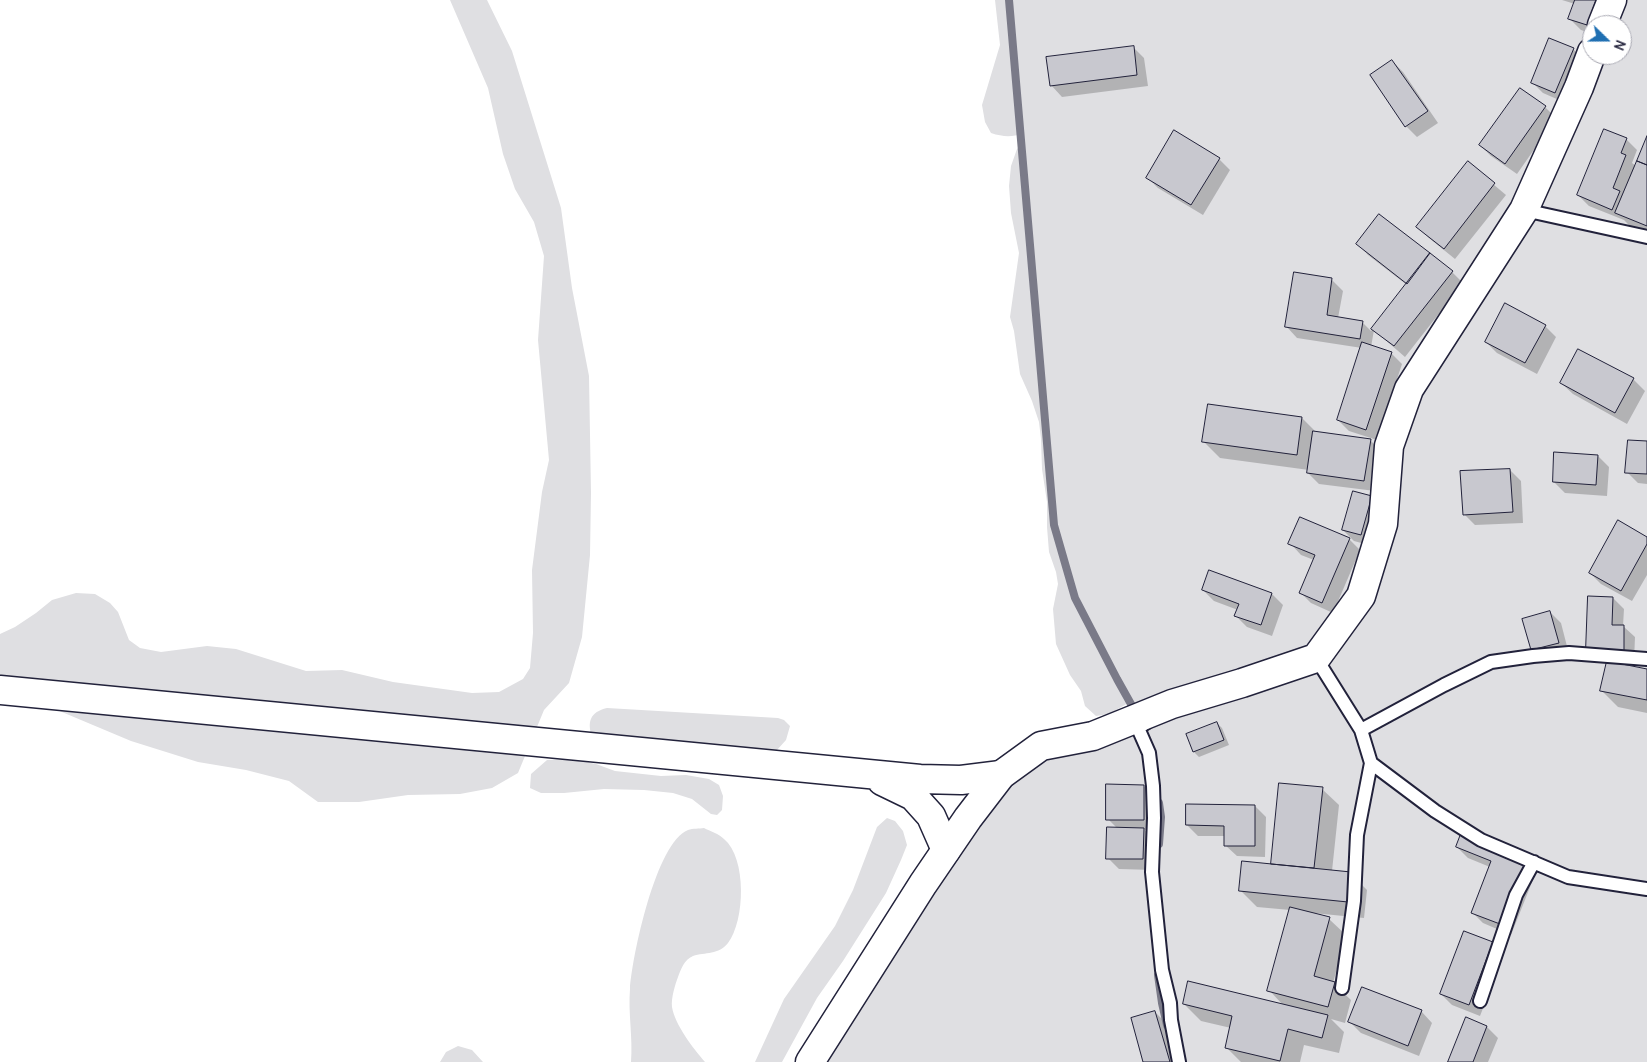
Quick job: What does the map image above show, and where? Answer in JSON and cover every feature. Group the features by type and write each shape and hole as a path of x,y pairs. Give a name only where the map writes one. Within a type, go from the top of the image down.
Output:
{"main road":[{"path":"1606,15 1612,0"},
{"path":"810,1062 923,884 1001,775 1041,746 1093,736 1172,704 1316,658 1361,596 1383,524 1389,446 1409,389 1524,210 1587,65"},
{"path":"0,690 920,779 961,780 1001,775"},
{"path":"865,773 913,796 931,816 946,850"}],"lane":[{"path":"1524,210 1647,237"},
{"path":"1361,730 1444,685 1492,662 1533,656 1569,654 1647,659"},
{"path":"1316,658 1361,730 1371,763 1357,835 1354,901 1342,988"},
{"path":"1172,704 1138,728 1149,753 1154,818 1152,872 1162,970 1170,1003 1171,1020 1179,1062"},
{"path":"1371,763 1436,811 1481,840 1568,877 1647,889"},
{"path":"1480,1001 1516,895 1534,862"}],"shaded area":[{"path":"450,0 487,0 512,51 561,208 572,288 589,376 590,555 582,637 569,683 544,710 518,773 492,788 460,794 408,795 359,802 318,802 289,781 246,770 198,762 131,741 0,686 0,634 15,627 52,600 76,593 95,594 110,603 118,612 129,640 140,648 161,652 207,646 236,649 306,671 342,670 393,682 472,693 499,692 523,679 530,668 533,633 532,570 542,492 549,460 538,340 544,256 534,222 515,189 503,154 488,88"},
{"path":"995,0 1647,0 1647,1062 813,1062 1001,775 1139,717 1130,702 1109,714 1096,716 1085,706 1081,691 1070,675 1056,644 1053,609 1058,584 1049,552 1047,502 1042,469 1039,422 1020,374 1014,331 1010,317 1019,253 1011,213 1009,186 1011,166 1017,149 1023,144 1023,134 1007,136 991,133 985,122 982,105 1000,45"},
{"path":"607,708 778,718 784,720 790,726 786,740 777,750 600,742 592,737 590,722 593,715"},
{"path":"572,759 596,764 615,771 661,776 686,775 709,779 719,785 723,796 722,810 717,815 711,814 692,799 673,793 604,789 541,793 530,788 531,774 547,760"},
{"path":"887,818 895,821 903,831 907,845 886,893 817,998 782,1062 755,1062 784,999 835,926 853,890 877,827"},
{"path":"704,828 722,837 731,848 737,860 741,890 738,920 734,933 728,943 720,950 693,956 687,960 680,971 672,1000 674,1014 681,1029 705,1062 631,1062 630,989 635,952 648,902 656,877 676,839 688,830"},
{"path":"458,1046 472,1050 483,1062 440,1062 446,1052"}],"building":[{"path":"1575,0 1596,0 1591,15 1582,15 1582,23 1568,19"},
{"path":"1549,38 1574,48 1555,93 1531,83"},
{"path":"1134,46 1137,75 1050,86 1046,57"},
{"path":"1392,60 1428,111 1405,127 1370,75"},
{"path":"1520,88 1546,106 1505,164 1479,145"},
{"path":"1604,129 1627,138 1621,153 1626,155 1613,188 1620,191 1612,210 1577,195"},
{"path":"1174,130 1220,158 1191,205 1146,178"},
{"path":"1647,136 1647,165 1637,161"},
{"path":"1468,161 1495,183 1444,249 1416,227"},
{"path":"1637,161 1647,165 1647,226 1615,213"},
{"path":"1379,214 1430,253 1407,284 1356,244"},
{"path":"1430,253 1453,271 1394,346 1371,329"},
{"path":"1294,272 1332,278 1327,315 1363,321 1360,339 1285,327"},
{"path":"1505,303 1546,325 1525,363 1485,342"},
{"path":"1362,342 1392,352 1366,430 1337,420"},
{"path":"1578,349 1634,378 1615,413 1560,383"},
{"path":"1208,404 1302,417 1297,455 1202,442"},
{"path":"1313,431 1371,439 1364,481 1307,473"},
{"path":"1628,440 1647,441 1647,474 1625,473"},
{"path":"1554,452 1598,455 1596,485 1553,482"},
{"path":"1510,469 1513,512 1463,515 1460,471"},
{"path":"1353,491 1372,496 1361,535 1342,530"},
{"path":"1300,517 1350,538 1322,603 1299,593 1315,555 1288,544"},
{"path":"1618,520 1647,537 1647,544 1621,591 1589,573"},
{"path":"1209,570 1272,593 1261,625 1234,616 1239,604 1202,590"},
{"path":"1588,596 1613,597 1612,625 1624,625 1624,651 1586,650"},
{"path":"1550,611 1559,643 1531,650 1522,619"},
{"path":"1607,661 1647,669 1647,700 1600,691"},
{"path":"1217,722 1224,740 1193,752 1186,734"},
{"path":"1279,783 1323,787 1314,868 1271,864"},
{"path":"1106,784 1144,785 1144,820 1106,820"},
{"path":"1186,804 1255,805 1255,846 1224,846 1224,826 1186,825"},
{"path":"1107,827 1144,828 1143,859 1106,859"},
{"path":"1461,834 1526,860 1500,924 1471,913 1491,861 1456,847"},
{"path":"1242,861 1351,872 1348,902 1239,891"},
{"path":"1290,907 1330,917 1314,976 1335,982 1328,1007 1267,991"},
{"path":"1464,931 1493,942 1469,1005 1440,994"},
{"path":"1188,981 1328,1015 1322,1038 1288,1029 1280,1061 1225,1048 1232,1016 1183,1004"},
{"path":"1362,987 1422,1010 1408,1046 1348,1022"},
{"path":"1155,1011 1170,1062 1143,1062 1131,1018"},
{"path":"1466,1017 1487,1026 1473,1062 1448,1062"}],"waterway":[{"path":"1009,0 1054,525 1075,598 1136,713"},
{"path":"1159,803 1161,817 1159,844"},
{"path":"1158,975 1167,1025"}]}
